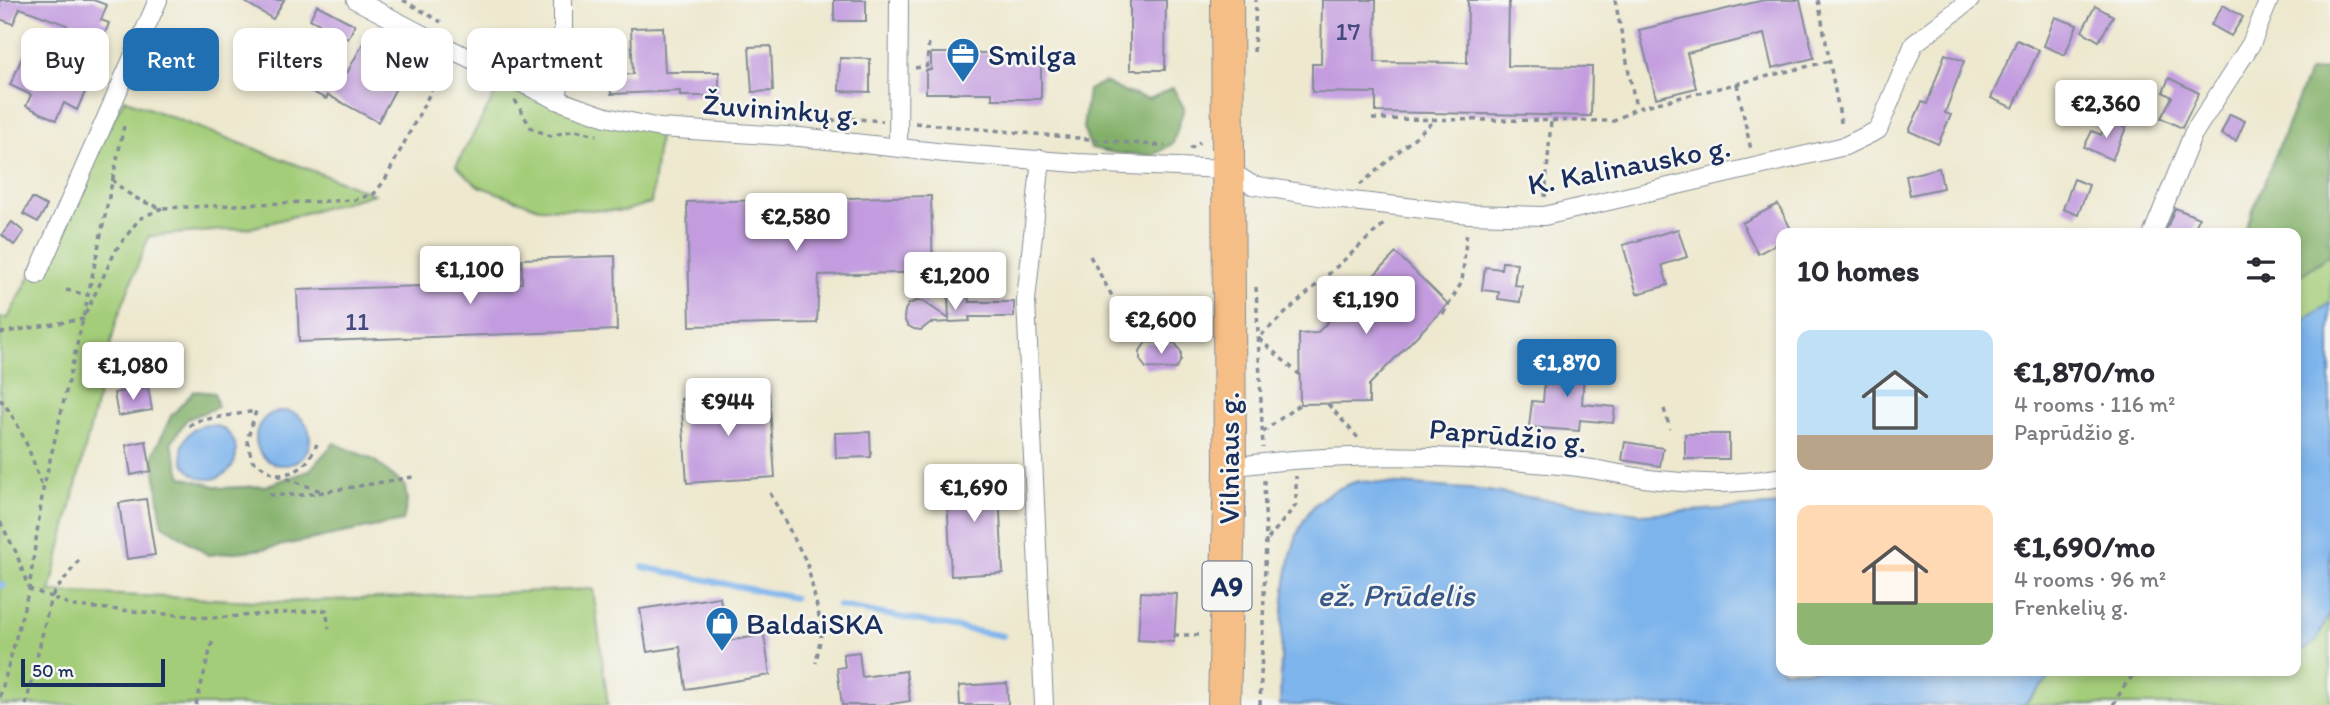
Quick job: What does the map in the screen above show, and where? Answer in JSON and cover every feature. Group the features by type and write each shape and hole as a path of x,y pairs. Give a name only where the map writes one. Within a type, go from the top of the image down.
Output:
{"highway":[{"name":"Vilniaus g.","path":"1224,705 1230,467 1227,0"}],"street":[{"path":"37,275 158,0"},
{"name":"Žuvininkų g.","path":"356,0 410,28"},
{"path":"557,100 563,60 564,0"},
{"path":"898,146 899,0"},
{"name":"K. Kalinausko g.","path":"1227,169 1252,185 1343,200 1469,214 1544,216 1845,146 1878,130 1914,44 1970,0"},
{"path":"2155,228 2193,134 2251,44 2269,0"},
{"name":"Žuvininkų g.","path":"453,50 557,100 606,117 660,128 812,138 945,153 1227,169"},
{"path":"1041,159 1026,300 1044,705"},
{"name":"Paprūdžio g.","path":"1230,467 1297,459 1375,456 1478,458 1574,467 1661,480 1748,483 1776,478"}],"path":[{"path":"1254,65 1256,0"},
{"path":"1615,0 1637,108"},
{"path":"1818,0 1845,146"},
{"path":"899,71 927,66 929,40"},
{"path":"1372,119 1614,121 1637,108 1830,61"},
{"path":"1737,84 1749,141"},
{"path":"112,179 140,202 162,208 355,200 374,194 385,180 432,91"},
{"path":"0,697 29,589 43,490 83,319 125,118"},
{"path":"1343,200 1437,119"},
{"path":"1544,216 1552,120"},
{"path":"1258,338 1402,207"},
{"path":"83,319 116,250 139,219 162,208"},
{"path":"1443,314 1462,282 1469,214"},
{"path":"1090,256 1132,332"},
{"path":"1256,282 1266,540 1259,705"},
{"path":"66,290 88,295"},
{"path":"0,333 83,319"},
{"path":"1258,338 1300,375"},
{"path":"0,398 28,446 43,490"},
{"path":"1262,433 1300,404"},
{"path":"1328,404 1375,456"},
{"path":"1664,410 1670,429"},
{"path":"189,426 196,421 256,411 247,440 252,460 272,473 323,492"},
{"path":"272,473 288,474 307,464 317,444"},
{"path":"1266,540 1296,505 1297,459"},
{"path":"268,495 305,495 413,477"},
{"path":"771,493 807,563 822,629 816,663"},
{"path":"0,522 16,552 29,589"},
{"path":"26,705 51,597 79,559"},
{"path":"29,589 74,606 212,618 326,610 329,628"},
{"path":"1174,635 1203,635"},
{"path":"196,705 213,639"},
{"path":"2113,705 2132,676"}],"green space":[{"path":"2330,69 2330,705 2024,705 2051,676 2301,676 2301,228 2246,228 2309,72"},
{"path":"2330,69 2330,254 2301,275 2301,228 2246,228 2309,72"},
{"path":"1104,82 1124,92 1149,99 1173,88 1184,108 1173,143 1152,156 1091,148 1083,128 1088,90"},
{"path":"497,91 554,91 660,128 651,203 624,211 539,208 478,186 456,166"},
{"path":"124,99 374,194 251,228 149,236 116,322 50,592 282,602 593,589 608,705 0,705 0,318 8,318"},
{"path":"194,391 214,393 218,407 187,419 171,443 182,477 222,488 265,486 309,471 334,443 374,460 405,486 407,502 403,521 264,549 208,555 162,524 153,455 171,416"}],"water":[{"path":"2330,303 2330,612 2316,642 2301,652 2301,323"},
{"path":"283,411 302,419 310,438 302,457 283,465 264,457 256,438 264,419"},
{"path":"209,425 228,433 236,452 228,471 209,479 190,471 182,452 190,433"},
{"name":"ež. Prūdelis","path":"1358,481 1481,490 1644,514 1776,505 1776,676 2051,676 2023,705 1280,705 1284,602 1293,548 1301,525 1313,507 1334,491"}],"building":[{"path":"0,0 93,0 107,5 101,20 109,23 107,28 66,28 67,25 20,8 13,24 0,19"},
{"path":"242,0 284,0 273,19"},
{"path":"834,0 866,0 866,21 834,21"},
{"path":"1130,0 1166,0 1165,70 1130,70"},
{"path":"1322,0 1376,0 1375,62 1467,63 1468,0 1509,0 1508,66 1592,67 1591,116 1376,112 1376,93 1312,92 1312,64 1321,64"},
{"path":"1764,0 1800,0 1814,58 1772,68 1764,34 1687,53 1696,88 1656,98 1639,30"},
{"path":"317,5 355,25 348,39 347,28 327,28 310,19"},
{"path":"2223,5 2243,17 2231,36 2211,25"},
{"path":"2095,6 2113,16 2099,41 2082,31"},
{"path":"2055,17 2077,25 2065,55 2044,46"},
{"path":"663,27 665,72 719,72 719,96 680,96 680,91 611,94 611,91 627,91 627,74 633,74 631,28"},
{"path":"2017,40 2039,50 2013,108 1991,98"},
{"path":"771,46 773,91 752,92 749,47"},
{"path":"361,47 361,91 394,91 378,122 328,95 326,99 310,91 347,91 347,73"},
{"path":"931,53 990,53 990,59 1041,58 1041,99 992,99 992,93 926,93 926,70 931,70"},
{"path":"1945,54 1964,61 1945,113 1951,115 1938,144 1909,131 1922,102 1927,104"},
{"path":"840,58 870,59 870,92 839,91"},
{"path":"21,60 21,90 10,85"},
{"path":"2169,78 2199,93 2182,128 2161,118 2172,97 2163,92"},
{"path":"23,91 85,91 77,110 64,103 56,120 26,106 31,95"},
{"path":"2230,114 2245,121 2236,141 2221,134"},
{"path":"2108,119 2126,128 2112,160 2084,147 2092,131 2101,135"},
{"path":"1939,168 1943,188 1910,195 1906,176"},
{"path":"2074,179 2089,185 2078,215 2063,209"},
{"path":"931,196 933,272 819,275 817,323 690,326 687,202"},
{"path":"32,198 47,206 38,222 23,214"},
{"path":"1778,204 1790,228 1776,228 1776,244 1758,254 1742,223"},
{"path":"2175,208 2199,218 2195,228 2167,228"},
{"path":"12,222 24,232 14,245 2,235"},
{"path":"1678,229 1687,257 1662,265 1668,285 1637,294 1623,245"},
{"path":"1396,253 1448,304 1369,385 1369,403 1300,404 1299,334 1317,333"},
{"path":"615,256 617,330 299,342 297,290 522,283 522,259"},
{"path":"1502,262 1517,263 1514,285 1522,286 1520,302 1498,299 1499,292 1482,290 1485,267 1501,269"},
{"path":"968,294 969,302 1014,302 1014,317 969,317 970,321 930,323 921,330 907,325 904,318 909,304 923,301 949,319 948,296"},
{"path":"1146,342 1175,343 1181,352 1181,360 1176,369 1146,368 1140,360 1140,351"},
{"path":"1554,354 1585,357 1582,404 1615,407 1613,423 1580,420 1579,431 1529,427 1532,401 1543,402 1545,377 1552,378"},
{"path":"148,387 152,410 118,416 114,393"},
{"path":"769,393 775,477 687,483 681,399"},
{"path":"870,432 871,457 836,458 835,433"},
{"path":"1685,434 1729,434 1729,459 1685,459"},
{"path":"146,441 151,471 131,475 126,445"},
{"path":"1625,442 1663,448 1660,466 1622,460"},
{"path":"998,472 1003,573 951,576 946,474"},
{"path":"146,499 155,555 127,559 119,503"},
{"path":"1141,592 1177,594 1174,642 1138,640"},
{"path":"720,597 727,641 764,635 770,675 686,689 680,647 647,652 640,609"},
{"path":"859,652 862,677 906,671 910,701 885,705 842,705 837,668 845,667 843,654"},
{"path":"1007,683 1008,705 960,705 959,686"}],"waterway":[{"path":"643,567 794,598"},
{"path":"0,586 4,585"},
{"path":"839,606 1003,636"}],"place":[{"name":"Smilga","path":"963,84"},
{"name":"BaldaiSKA","path":"722,653"}]}
